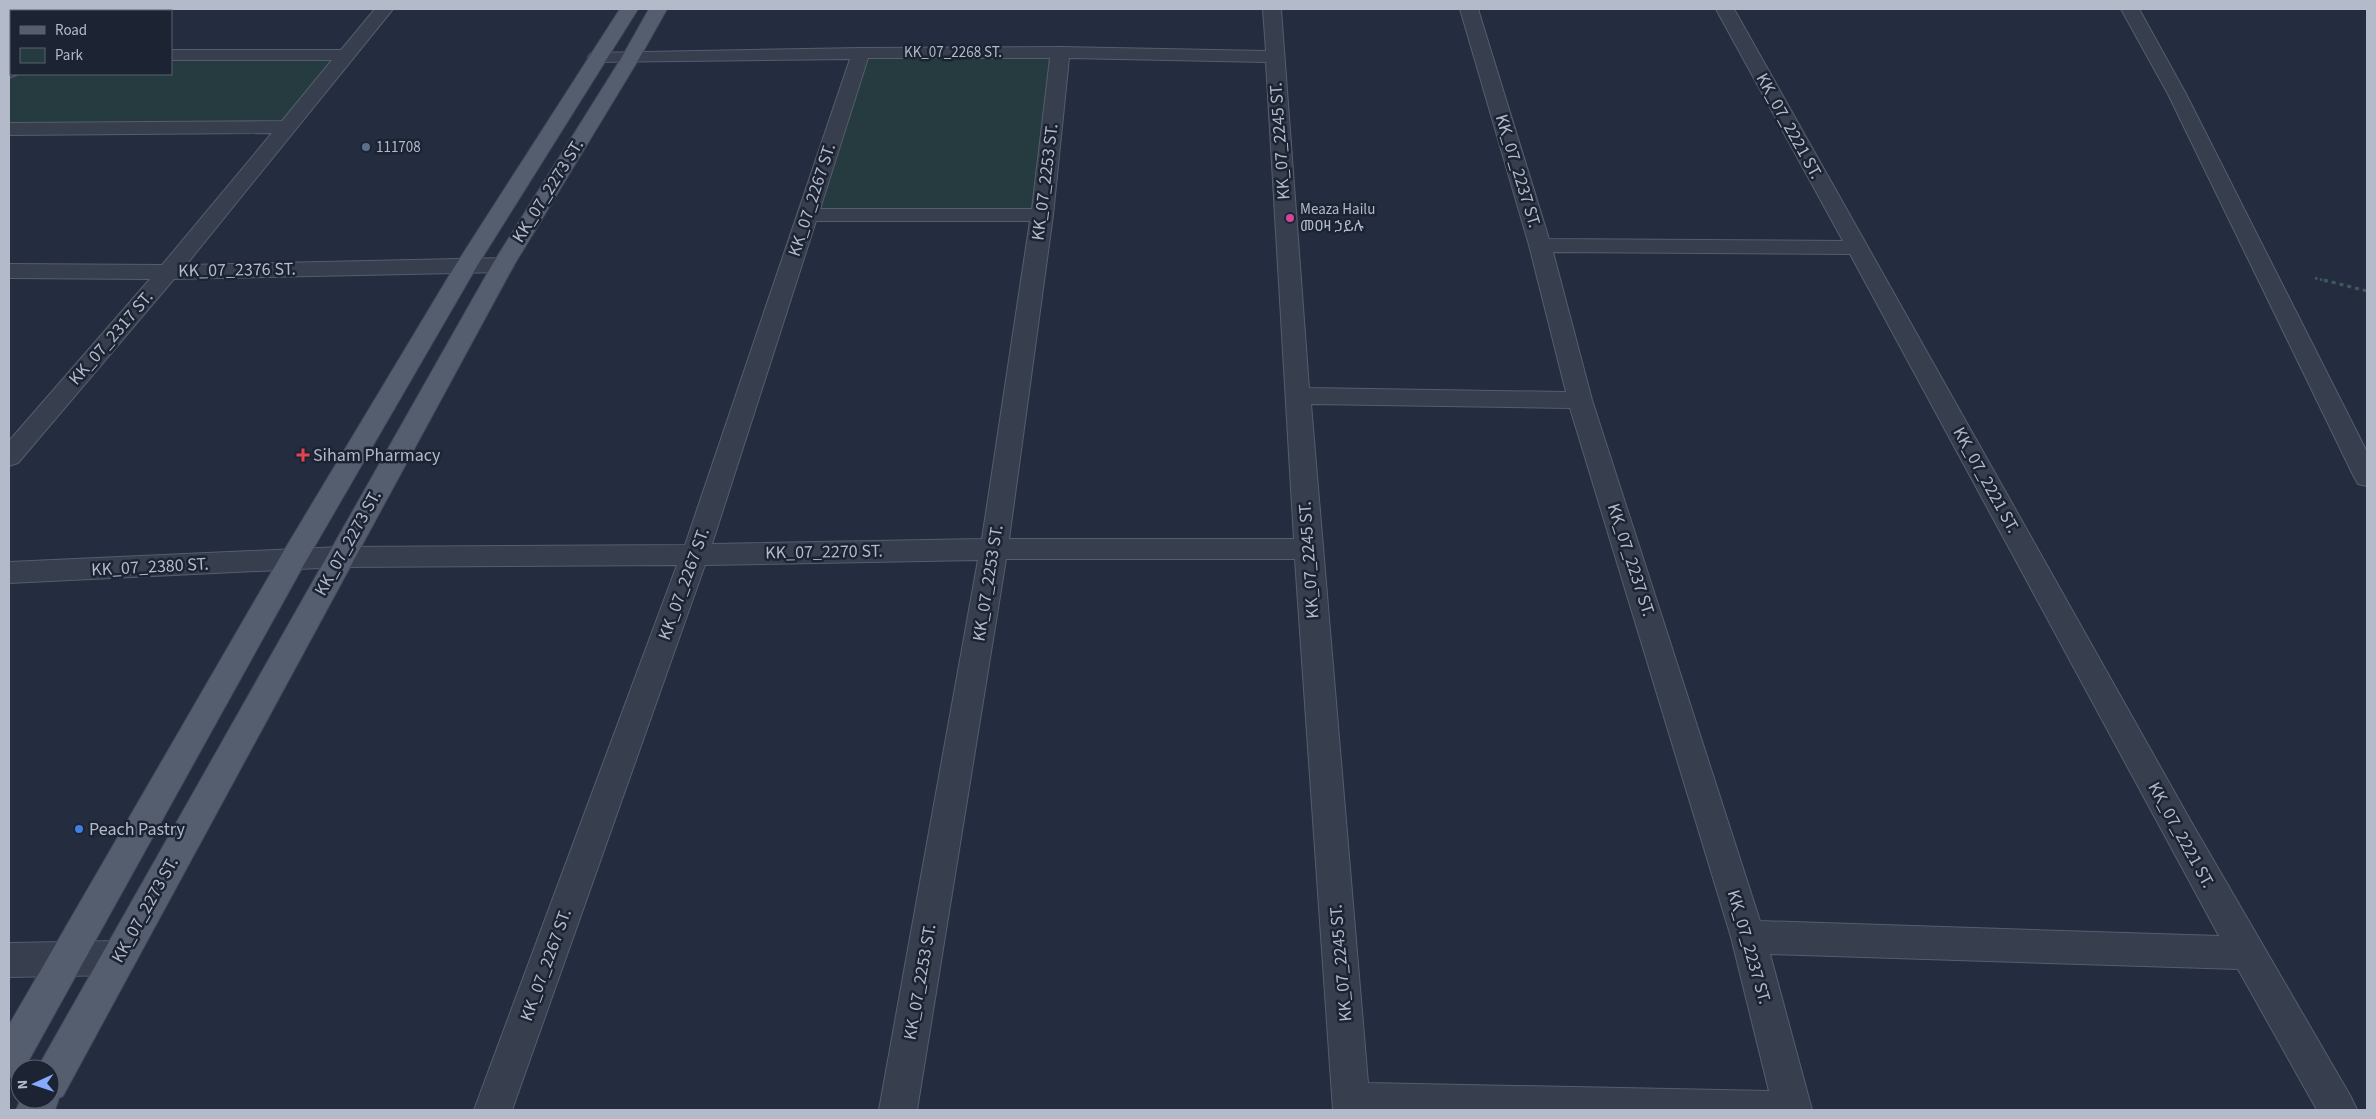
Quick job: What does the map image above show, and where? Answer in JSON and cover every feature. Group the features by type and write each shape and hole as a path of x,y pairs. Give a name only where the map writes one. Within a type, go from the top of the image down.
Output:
{"main road":[{"name":"KK_07_2273 ST.","path":"9,1060 292,561 466,266 628,9"},
{"name":"KK_07_2273 ST.","path":"60,1066 502,264 631,57 658,9"}],"street":[{"name":"KK_07_2317 ST.","path":"9,457 168,272 384,9"},
{"name":"KK_07_2245 ST.","path":"1272,9 1308,549 1352,1106"},
{"name":"KK_07_2237 ST.","path":"1469,9 1540,245 1580,400 1748,937 1793,1110"},
{"name":"KK_07_2221 ST.","path":"1725,9 1783,118 1860,248 2246,953 2338,1110"},
{"path":"2130,9 2177,94 2367,476"},
{"name":"KK_07_2268 ST.","path":"597,57 1060,52 1274,57"},
{"name":"KK_07_2253 ST.","path":"898,1110 994,549 1042,215 1060,52"},
{"name":"KK_07_2267 ST.","path":"493,1110 695,554 861,53"},
{"path":"172,55 345,55"},
{"path":"9,129 289,127"},
{"path":"807,215 1042,215"},
{"path":"1540,245 1860,248"},
{"name":"KK_07_2376 ST.","path":"9,271 168,272 502,264"},
{"path":"1297,396 1580,400"},
{"name":"KK_07_2270 ST.","path":"340,557 994,549 1308,549"},
{"name":"KK_07_2380 ST.","path":"9,573 292,561 340,557"},
{"path":"1748,937 2246,953"},
{"path":"9,960 119,958"},
{"path":"1352,1106 1793,1110"}],"green space":[{"path":"1060,52 1042,215 807,215 861,53"},
{"path":"172,55 345,55 289,127 9,129 9,72 10,75 172,75"}],"place":[{"name":"111708","path":"366,147"},
{"name":"Meaza Hailu መዐዛ ኃይሉ","path":"1290,218"},
{"name":"Siham Pharmacy","path":"303,455"},
{"name":"Peach Pastry","path":"79,829"}]}
